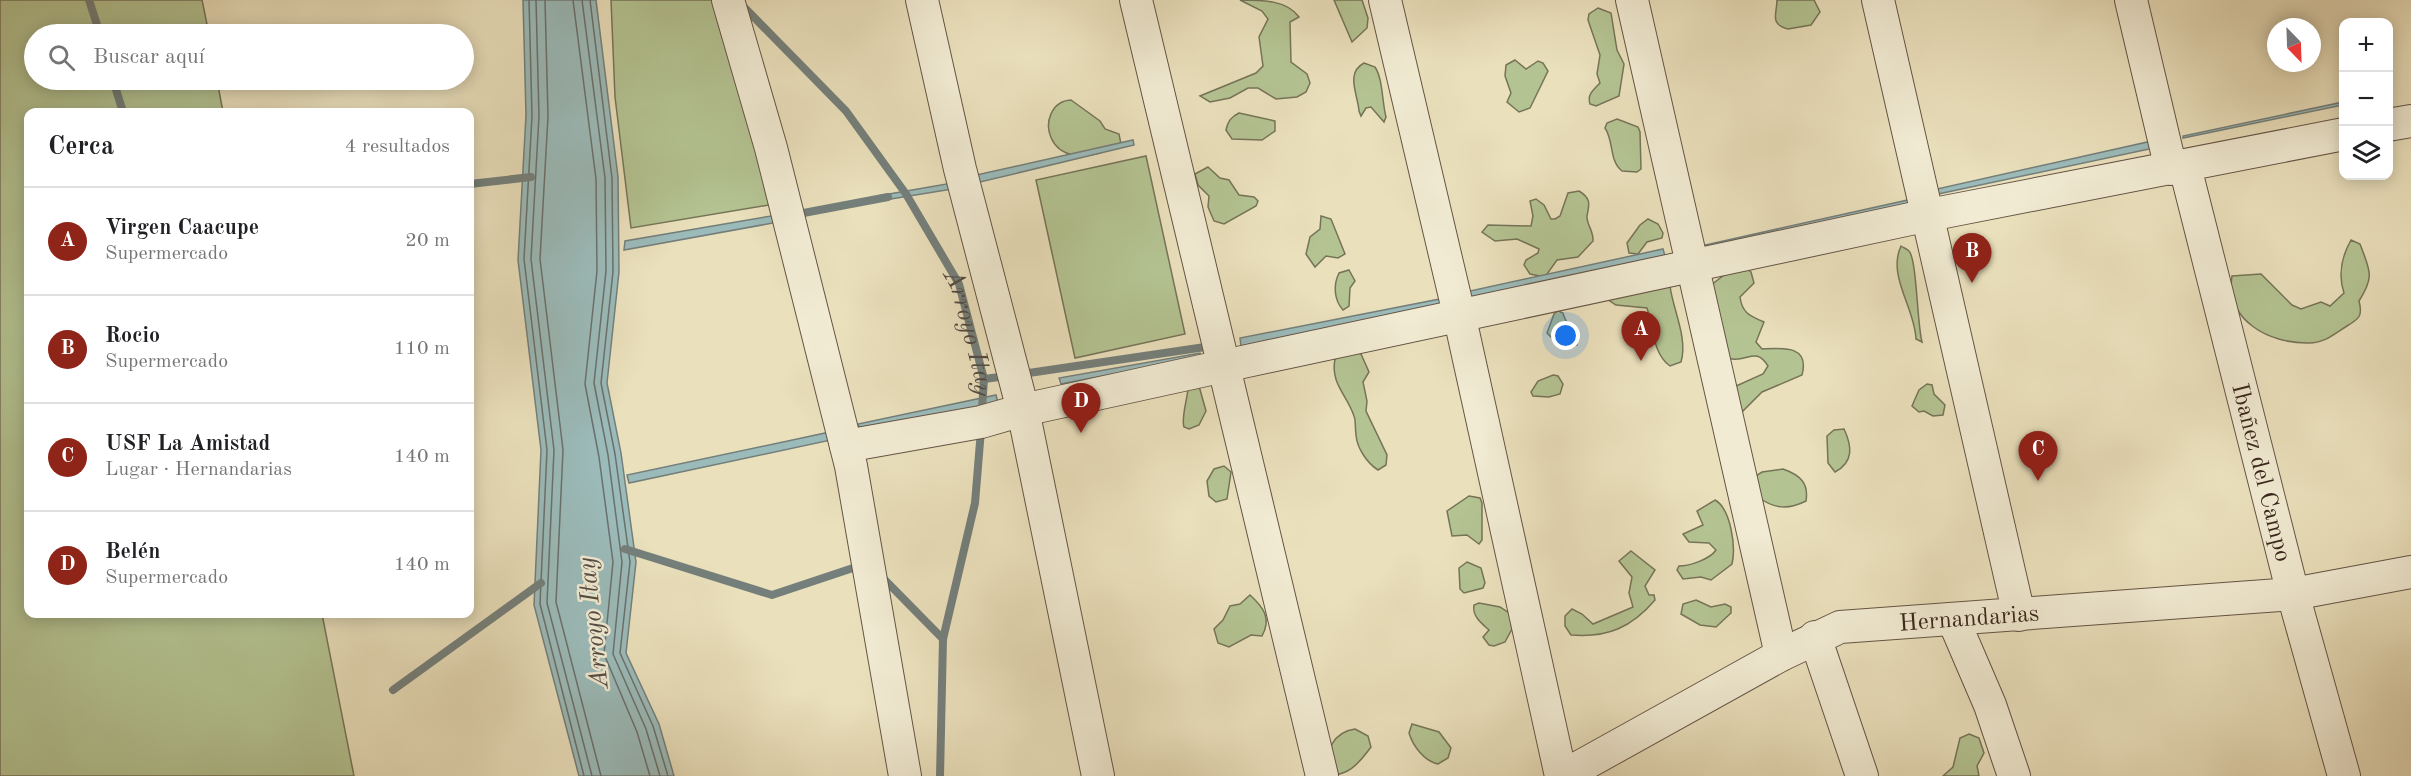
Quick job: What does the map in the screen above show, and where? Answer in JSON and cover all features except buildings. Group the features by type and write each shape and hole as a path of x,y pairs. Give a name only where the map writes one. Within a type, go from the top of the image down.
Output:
{"street":[{"path":"922,0 964,182 1023,410 1098,776"},
{"path":"1136,0 1322,776"},
{"path":"1385,0 1562,776"},
{"path":"1632,0 1781,655"},
{"path":"1878,0 2019,615"},
{"name":"Ibañez del Campo","path":"2131,0 2344,776"},
{"path":"731,11 771,148 846,446 905,776"},
{"path":"2393,124 2411,121"},
{"path":"846,446 981,422 1023,410 1458,314 1929,215 2339,136"},
{"name":"Hernandarias","path":"1562,776 1781,655 1840,627 1880,622 2019,615 2293,594 2411,572"},
{"path":"1953,619 1990,705 2014,776"},
{"path":"1815,637 1862,776"}],"green space":[{"path":"0,0 202,0 207,24 24,24 24,90 219,90 222,108 24,108 24,618 323,618 354,776 0,776"},
{"path":"611,0 729,0 775,204 631,228 615,97"},
{"path":"1240,0 1281,4 1294,11 1299,17 1290,22 1291,62 1307,74 1310,83 1306,92 1297,97 1276,99 1258,88 1248,88 1230,98 1210,102 1200,96 1256,73 1263,66 1259,37 1268,19 1262,11"},
{"path":"1334,0 1362,0 1368,18 1367,28 1352,42"},
{"path":"1777,0 1814,0 1820,12 1811,25 1788,29 1776,21"},
{"path":"1598,8 1611,13 1617,50 1624,64 1619,96 1596,106 1590,104 1589,98 1600,83 1597,74 1600,55 1588,20 1589,14"},
{"path":"1515,60 1526,69 1538,61 1543,63 1548,71 1530,108 1519,112 1507,102 1511,93 1505,76 1506,65"},
{"path":"1364,63 1375,67 1378,72 1386,117 1384,122 1371,107 1366,108 1361,116 1359,111 1354,78 1358,67"},
{"path":"1071,100 1100,121 1105,129 1119,134 1121,144 1094,154 1074,155 1060,149 1051,138 1049,126 1051,114 1059,104"},
{"path":"1239,113 1275,121 1275,131 1262,140 1232,139 1226,130 1230,120"},
{"path":"1617,119 1638,127 1640,132 1641,169 1637,172 1622,171 1615,162 1605,128 1607,123"},
{"path":"1146,156 1185,334 1075,358 1036,180"},
{"path":"1208,167 1220,178 1229,180 1239,195 1254,197 1258,201 1256,206 1224,224 1214,221 1208,207 1209,196 1198,185 1195,174"},
{"path":"1579,191 1589,202 1587,219 1593,241 1578,257 1557,260 1545,277 1530,274 1524,265 1526,260 1538,253 1539,249 1517,239 1495,241 1482,232 1488,225 1531,226 1533,216 1530,201 1536,199 1544,205 1551,219 1555,219 1560,216 1568,193"},
{"path":"1321,216 1331,219 1345,254 1338,258 1326,256 1315,267 1306,254 1310,237 1320,229"},
{"path":"1648,219 1658,224 1663,233 1662,238 1647,242 1638,254 1629,253 1627,243 1640,225"},
{"path":"2351,240 2360,244 2369,273 2367,285 2359,301 2360,314 2354,321 2325,340 2309,343 2294,342 2266,334 2253,327 2243,317 2236,306 2232,292 2232,276 2261,274 2292,305 2301,309 2321,302 2330,306 2344,293 2341,279 2342,266"},
{"path":"1901,246 1909,251 1912,257 1922,342 1916,339 1899,280 1897,269"},
{"path":"1743,266 1751,272 1754,283 1740,297 1743,307 1751,316 1764,322 1756,342 1762,349 1793,350 1802,358 1803,365 1802,375 1762,392 1740,414 1734,387 1763,374 1768,366 1764,360 1756,356 1732,359 1717,354 1701,293 1733,268"},
{"path":"1349,270 1355,281 1350,288 1349,306 1343,310 1336,297 1336,282 1339,273"},
{"path":"1670,286 1683,343 1683,353 1681,362 1670,366 1660,355 1654,340 1647,308 1616,305 1607,299"},
{"path":"1558,311 1563,313 1577,345 1562,348 1547,333 1554,314"},
{"path":"1352,350 1361,354 1369,372 1363,382 1367,401 1366,411 1387,455 1386,465 1378,470 1360,450 1354,416 1335,375 1335,359"},
{"path":"1553,375 1558,376 1563,384 1560,394 1549,397 1533,396 1531,392 1538,381"},
{"path":"1927,384 1932,385 1934,394 1945,405 1943,415 1933,416 1924,411 1919,412 1912,406 1919,390"},
{"path":"1199,386 1206,411 1199,425 1189,429 1183,424 1188,389"},
{"path":"1844,429 1849,441 1850,453 1846,463 1835,472 1828,463 1827,436 1834,430"},
{"path":"1224,466 1231,472 1227,499 1216,502 1209,496 1207,481 1214,469"},
{"path":"1783,469 1799,477 1805,485 1806,501 1793,506 1781,507 1758,497 1754,477 1762,472"},
{"path":"1469,496 1480,498 1482,503 1482,540 1479,544 1467,535 1452,536 1447,511"},
{"path":"1715,500 1725,511 1731,529 1732,564 1711,580 1701,577 1683,579 1677,570 1679,566 1699,561 1716,550 1709,543 1689,542 1683,534 1703,525 1697,511"},
{"path":"1631,551 1655,570 1645,586 1649,595 1654,595 1655,600 1637,617 1618,629 1596,635 1571,635 1565,626 1565,616 1572,609 1593,624 1633,607 1629,593 1632,577 1619,561"},
{"path":"1467,562 1481,568 1485,583 1483,588 1464,593 1460,589 1459,568"},
{"path":"1250,595 1265,613 1266,624 1262,636 1251,635 1229,647 1218,643 1214,629 1223,620 1230,606 1240,604"},
{"path":"1696,600 1711,607 1725,604 1731,607 1731,613 1716,627 1700,625 1681,614 1683,604"},
{"path":"1479,603 1500,607 1509,613 1512,629 1505,642 1494,646 1489,645 1483,637 1489,630 1474,613 1474,605"},
{"path":"1412,724 1439,732 1451,748 1448,758 1438,764 1424,756 1416,748 1409,733"},
{"path":"1355,729 1368,736 1371,747 1351,769 1340,774 1324,776 1331,746 1340,735"},
{"path":"1969,734 1979,738 1984,753 1977,766 1979,776 1943,776 1953,767 1960,738"}],"water":[{"path":"523,0 596,0 618,177 619,272 607,383 621,453 636,562 626,653 659,724 674,776 579,776 534,605 541,450 518,260 526,115"},
{"path":"2339,103 2339,106 2183,138 2183,136"},
{"path":"1133,140 1134,145 976,183 972,176"},
{"path":"2152,141 2154,148 1938,194 1937,189"},
{"path":"952,183 953,189 878,201 878,196"},
{"path":"1908,200 1909,203 1705,248 1705,245"},
{"path":"783,214 784,221 624,250 625,241"},
{"path":"1663,249 1665,256 1471,299 1470,291"},
{"path":"1440,299 1441,305 1241,346 1240,338"},
{"path":"1200,353 1201,357 1061,384 1059,378"},
{"path":"996,395 998,403 860,431 858,424"},
{"path":"830,432 831,440 629,483 627,475"}],"waterway":[{"path":"89,0 97,24"},
{"name":"Arroyo Itay","path":"742,5 846,111 906,194 959,284 984,379 982,409"},
{"path":"116,90 122,108"},
{"path":"474,184 531,177"},
{"path":"793,215 888,197"},
{"path":"1022,374 1212,346"},
{"path":"984,379 1007,376"},
{"name":"Arroyo Itay","path":"940,776 943,639 975,503 981,430"},
{"path":"625,549 772,595 862,565"},
{"path":"881,576 943,639"},
{"path":"393,690 541,583"}],"place":[{"name":"Rocio","path":"1972,283"},
{"name":"Virgen Caacupe","path":"1641,361"},
{"name":"Belén","path":"1081,433"},
{"name":"USF La Amistad","path":"2038,481"}]}
